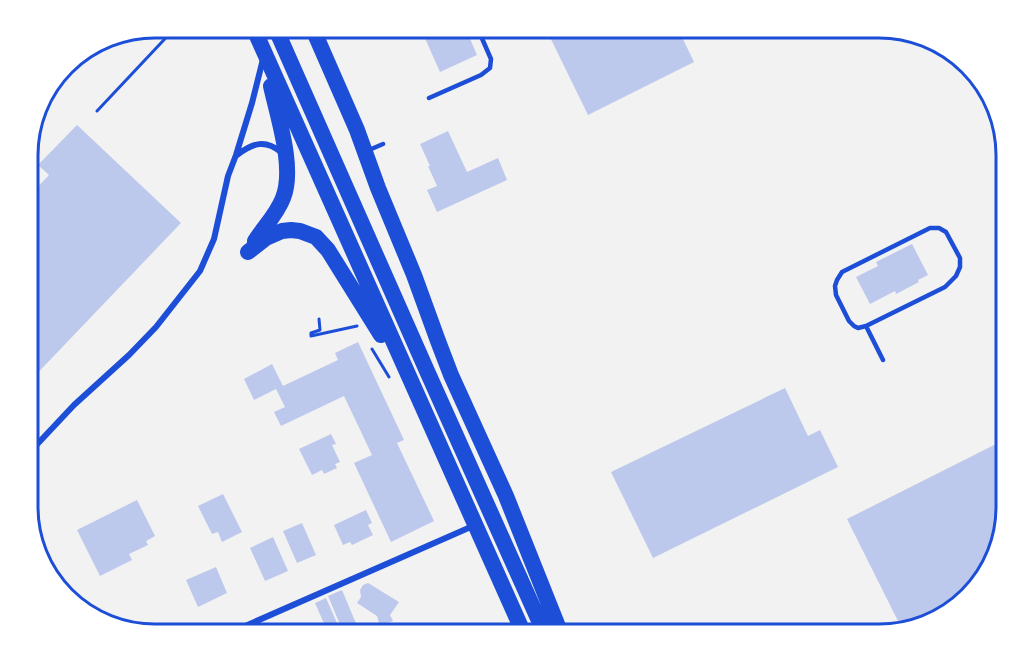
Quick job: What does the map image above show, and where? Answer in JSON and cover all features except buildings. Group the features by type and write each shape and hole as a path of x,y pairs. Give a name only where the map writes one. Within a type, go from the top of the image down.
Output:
{"highway":[{"path":"258,38 519,624"},
{"path":"280,38 540,623"},
{"path":"317,38 365,152 447,364 506,496 557,623"},
{"path":"264,52 287,158 288,178 276,213 248,252 267,238 282,231 300,231 316,237 328,250 409,378"}],"street":[{"path":"38,443 74,405 149,335 200,271 214,239 228,176 252,103 264,52"},
{"path":"236,155 256,144 265,143 273,146 287,158"},
{"path":"250,624 476,524"}],"lane":[{"path":"429,98 481,75 490,68 491,59 482,38"},
{"path":"365,152 383,144"},
{"path":"930,228 939,228 946,232 960,258 960,267 956,276 945,287 866,326 858,328 851,324 836,295 835,286 842,272 930,228"},
{"path":"866,326 883,360"}],"path":[{"path":"97,111 166,38"},
{"path":"319,319 320,330 310,333 311,336 357,326"},
{"path":"368,344 390,379 409,378"}]}
